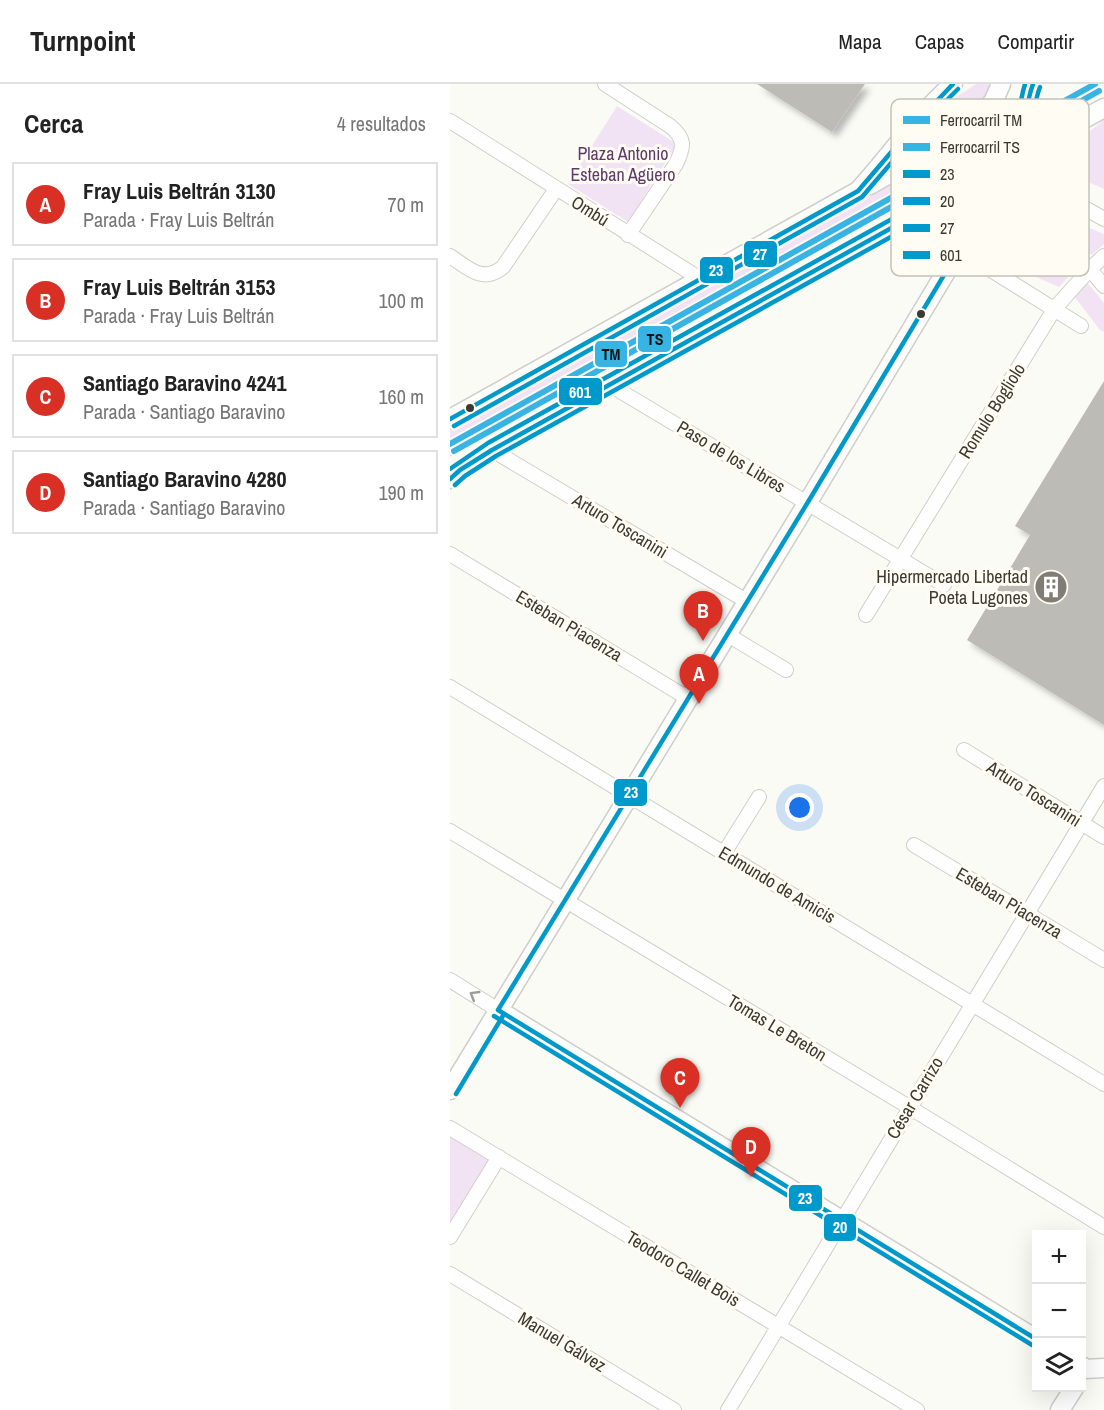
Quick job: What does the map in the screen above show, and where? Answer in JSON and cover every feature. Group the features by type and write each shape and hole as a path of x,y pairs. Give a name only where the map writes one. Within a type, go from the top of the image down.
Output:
{"main road":[{"path":"937,99 953,84"},
{"path":"994,99 1001,84"},
{"path":"1029,99 1033,84"},
{"path":"1089,116 1104,108"},
{"path":"858,191 891,154"},
{"path":"450,419 891,172"},
{"path":"450,479 492,450 891,228"},
{"path":"450,1090 728,635 943,276"},
{"path":"498,1010 1034,1338"},
{"path":"1086,1370 1104,1368"},
{"path":"1060,1410 1071,1392"}],"street":[{"path":"605,84 670,126 678,132 683,142 676,165 628,235"},
{"name":"Ombú","path":"450,121 702,280"},
{"path":"450,256 475,272 489,275 503,267 556,189"},
{"path":"1089,210 1104,219"},
{"name":"Romulo Bogliolo","path":"1090,269 1104,256"},
{"path":"1090,269 1104,286"},
{"path":"1002,276 1081,326"},
{"name":"Romulo Bogliolo","path":"866,615 1055,308 1084,276"},
{"name":"Paso de los Libres","path":"610,385 944,585"},
{"name":"Arturo Toscanini","path":"492,450 748,602"},
{"name":"Esteban Piacenza","path":"450,554 689,699"},
{"path":"728,635 786,670"},
{"name":"Edmundo de Amicis","path":"450,687 1104,1084"},
{"name":"Arturo Toscanini","path":"964,750 1104,837"},
{"name":"César Carrizo","path":"728,1410 1104,786"},
{"path":"724,853 759,797"},
{"name":"Tomas Le Breton","path":"450,831 1104,1227"},
{"name":"Esteban Piacenza","path":"914,845 1104,960"},
{"path":"450,980 498,1010"},
{"name":"Teodoro Callet Bois","path":"450,1128 917,1410"},
{"path":"450,1236 499,1157"},
{"name":"Manuel Gálvez","path":"450,1274 674,1410"}],"green space":[{"path":"976,84 992,84 986,99 953,99"},
{"name":"Plaza Antonio Esteban Agüero","path":"617,106 677,144 628,222 568,184"},
{"path":"1104,120 1104,189 1089,182 1089,132"},
{"path":"891,183 891,213 518,415 450,457 450,429"},
{"path":"1089,228 1104,234 1104,244 1092,255 1089,253"},
{"path":"1034,276 1069,276 1059,287"},
{"path":"1087,282 1104,303 1104,332 1074,296"},
{"path":"450,1135 490,1158 450,1224"}],"building":[{"path":"757,84 865,84 832,132"},
{"name":"Hipermercado Libertad Poeta Lugones","path":"1104,381 1104,725 967,640 1030,535 1015,526"}],"rail line":[{"name":"TM","path":"1068,99 1095,84"},
{"name":"TS","path":"1085,99 1099,91"},
{"name":"TM","path":"450,444 891,198"},
{"name":"TS","path":"454,451 891,207"}],"transit line":[{"name":"23","path":"939,99 953,84"},
{"name":"601","path":"1022,99 1025,84"},
{"name":"23","path":"1029,99 1033,84"},
{"name":"27","path":"1037,99 1040,87"},
{"name":"27","path":"948,99 958,89"},
{"name":"23","path":"450,419 858,191 891,152"},
{"name":"27","path":"454,426 862,197 891,163"},
{"name":"601","path":"450,469 488,443 891,220"},
{"name":"23","path":"450,479 492,450 891,228"},
{"name":"27","path":"455,485 496,456 891,237"},
{"name":"23","path":"498,1010 943,276"},
{"name":"23","path":"498,1010 1034,1338"},
{"name":"20","path":"456,1094 504,1014"},
{"name":"20","path":"494,1016 1032,1345"}],"place":[{"name":"Hipermercado Libertad Poeta Lugones","path":"1051,587"},
{"name":"Fray Luis Beltrán 3153","path":"703,641"},
{"name":"Fray Luis Beltrán 3130","path":"699,704"},
{"name":"Santiago Baravino 4241","path":"680,1108"},
{"name":"Santiago Baravino 4280","path":"751,1177"}]}
